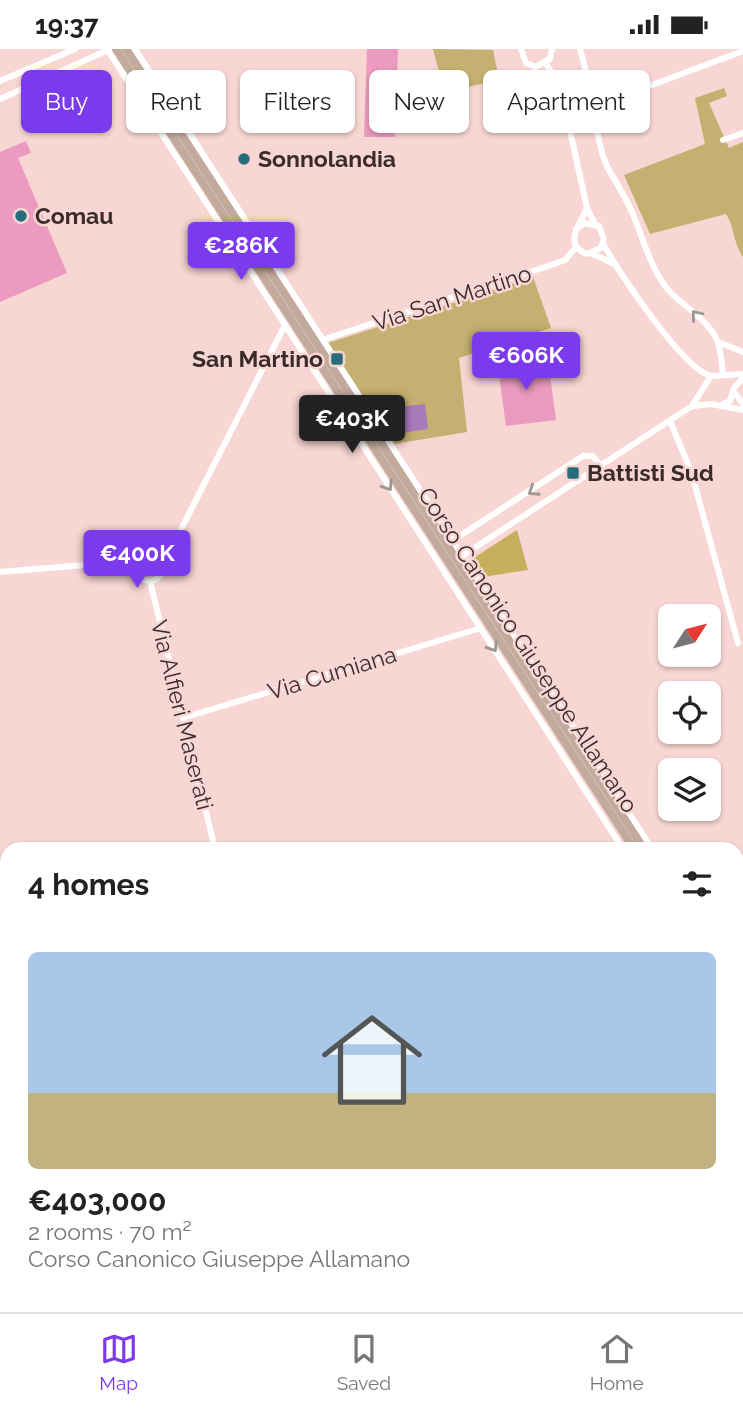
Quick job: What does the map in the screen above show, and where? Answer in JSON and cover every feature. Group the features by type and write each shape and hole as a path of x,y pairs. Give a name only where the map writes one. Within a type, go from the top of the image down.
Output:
{"main road":[{"name":"Corso Canonico Giuseppe Allamano","path":"110,49 639,842"},
{"name":"Corso Canonico Giuseppe Allamano","path":"127,49 450,543 453,562 630,842"}],"street":[{"path":"0,81 75,49"},
{"path":"0,99 110,49"},
{"name":"Corso Canonico Giuseppe Allamano","path":"110,49 285,325 647,842"},
{"name":"Corso Canonico Giuseppe Allamano","path":"135,49 450,543"},
{"path":"522,49 523,58 531,66 546,64"},
{"path":"546,64 552,49"},
{"path":"580,49 586,70"},
{"path":"650,87 676,74 743,51"},
{"path":"546,64 560,85 587,208 595,224 602,230 603,243 616,265 663,331 695,367 711,376 743,376"},
{"path":"598,133 608,169 621,185 640,230 641,244 672,293 687,305 718,342 725,375 743,407"},
{"path":"723,140 743,133"},
{"path":"587,208 573,238 576,247 587,254 600,255 616,265"},
{"path":"576,229 585,223 595,224"},
{"path":"587,254 597,251 603,243"},
{"name":"Via San Martino","path":"322,340 565,260 576,247"},
{"path":"169,553 157,559 144,559 139,566 141,577 150,581 159,577 285,325"},
{"path":"718,342 743,352"},
{"path":"695,367 703,389 715,405"},
{"path":"453,562 692,406 711,376"},
{"path":"715,405 730,401 743,376"},
{"path":"692,406 743,407"},
{"path":"670,421 691,471 738,643"},
{"path":"450,543 583,456 593,456 601,466"},
{"path":"493,515 503,529"},
{"path":"157,559 162,567"},
{"path":"0,572 120,562 139,566"},
{"name":"Corso Canonico Giuseppe Allamano","path":"453,562 481,628 619,842"},
{"path":"709,579 718,576"},
{"name":"Via Alfieri Maserati","path":"150,581 213,842"},
{"name":"Via Cumiana","path":"183,718 481,628"}],"shaded area":[{"path":"433,49 493,50 497,70 483,70 483,84 469,87 469,70 438,70"},
{"path":"724,88 727,96 709,103 729,148 743,142 743,257 726,214 650,234 624,175 705,144 695,98"},
{"path":"533,277 551,328 459,358 467,432 394,444 328,343"},
{"path":"425,404 428,429 394,434 391,408"},
{"path":"517,530 528,570 483,577 472,559"}],"building":[{"path":"367,49 398,49 397,70 369,70 369,133 395,133 395,137 364,137"},
{"name":"Comau","path":"26,141 31,153 18,158 67,273 0,302 0,152"},
{"path":"548,359 556,420 506,426 499,375 484,377 483,369"}],"place":[{"name":"Sonnolandia","path":"244,159"},
{"name":"Comau","path":"21,216"},
{"name":"San Martino","path":"337,359"},
{"name":"Battisti Sud","path":"573,473"}]}
